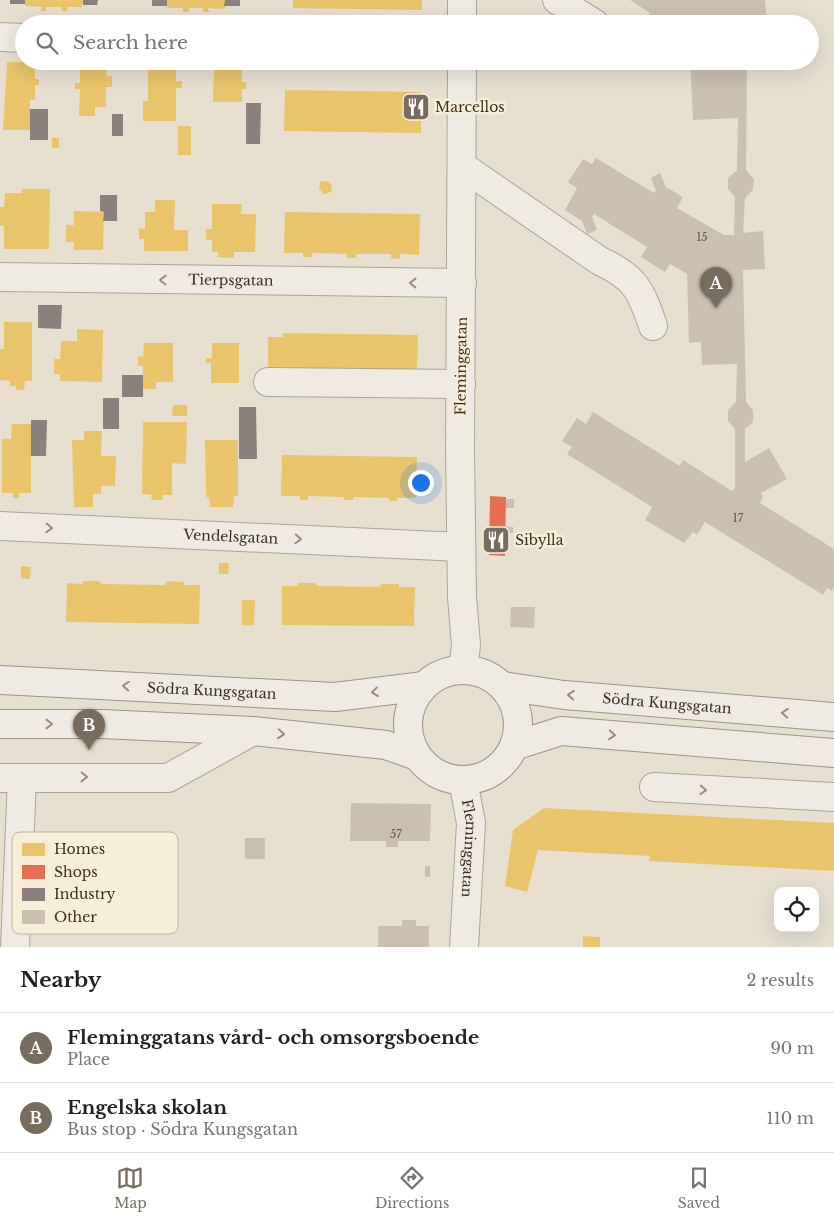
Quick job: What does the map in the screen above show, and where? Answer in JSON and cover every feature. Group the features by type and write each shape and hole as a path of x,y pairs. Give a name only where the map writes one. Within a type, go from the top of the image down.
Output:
{"street":[{"path":"462,0 462,15"},
{"path":"556,0 580,15"},
{"path":"0,37 15,38"},
{"name":"Fleminggatan","path":"462,70 461,547 466,646 463,670"},
{"path":"462,166 600,261 621,271 631,281 645,302 652,326"},
{"name":"Tierpsgatan","path":"0,277 462,284"},
{"path":"268,382 461,384"},
{"name":"Vendelsgatan","path":"0,526 461,547"},
{"name":"Södra Kungsgatan","path":"463,670 484,674 502,686 514,704 518,725 514,746 493,771 474,779 463,780 442,776 432,771 417,756 412,746 408,725 412,704 424,686 442,674 463,670"},
{"name":"Södra Kungsgatan","path":"0,680 335,697 424,686"},
{"name":"Södra Kungsgatan","path":"502,686 564,695 834,717"},
{"name":"Södra Kungsgatan","path":"0,724 102,724 253,731 386,744 417,756"},
{"path":"514,746 561,730 834,753"},
{"path":"12,832 11,778 168,778 253,731"},
{"name":"Fleminggatan","path":"463,780 471,823 464,947"},
{"path":"654,787 834,797"},
{"path":"15,934 15,947"}],"building: Homes":[{"path":"25,0 83,0 82,7 67,7 67,11 62,11 62,7 46,7 46,11 41,11 42,7 25,6"},
{"path":"167,0 225,0 225,9 208,8 209,12 203,12 203,8 189,8 189,12 183,12 183,8 167,8"},
{"path":"293,0 422,0 422,10 293,8"},
{"path":"7,62 15,62 15,70 35,70 35,79 39,79 39,85 35,85 35,100 30,100 30,130 3,130"},
{"path":"80,70 106,70 106,76 112,76 112,87 106,87 106,107 95,107 95,116 79,116 80,89 75,89 75,83 80,83"},
{"path":"148,70 176,70 176,81 182,81 182,88 176,88 176,121 143,121 143,101 148,101"},
{"path":"214,70 242,70 242,82 246,82 246,89 242,89 242,102 213,102"},
{"path":"285,90 421,92 421,133 284,131"},
{"path":"178,126 191,126 191,155 178,155"},
{"path":"52,138 59,138 59,148 52,148"},
{"path":"327,181 332,185 331,192 324,194 319,189 320,182"},
{"path":"22,189 50,189 49,249 4,249 4,226 0,226 0,207 4,207 5,193 22,193"},
{"path":"155,200 175,200 174,230 188,230 188,251 144,251 144,239 139,239 139,228 145,229 145,212 155,212"},
{"path":"212,204 242,204 241,214 256,214 255,252 234,252 234,258 218,257 218,252 212,252 212,240 206,240 206,229 212,229"},
{"path":"74,211 104,212 103,250 74,250 74,242 66,242 66,225 74,225"},
{"path":"285,212 420,214 419,255 400,254 400,259 391,258 391,254 356,254 356,258 347,258 347,254 312,253 312,257 303,257 303,253 284,253"},
{"path":"4,322 32,322 32,381 25,381 24,390 16,390 16,386 10,386 10,381 0,380 0,349 4,349"},
{"path":"77,329 103,330 102,382 60,381 60,374 54,374 54,359 60,359 61,341 77,341"},
{"path":"283,333 418,335 417,375 268,369 268,337 283,337"},
{"path":"144,343 173,343 173,382 156,382 156,389 143,389 143,366 138,366 138,356 143,357"},
{"path":"212,343 239,343 239,383 211,383 211,363 206,363 206,358 212,358"},
{"path":"173,405 187,405 187,416 172,416"},
{"path":"143,422 187,422 186,464 172,463 172,495 162,495 163,500 151,500 152,495 142,494"},
{"path":"12,424 31,424 31,493 19,493 19,498 13,498 13,493 2,493 2,439 11,439"},
{"path":"84,431 102,431 101,456 116,456 115,486 101,486 101,494 93,494 93,507 74,507 72,440 84,440"},
{"path":"205,440 238,440 238,496 234,496 233,507 210,507 209,497 206,497"},
{"path":"282,455 417,457 416,498 397,498 397,501 389,501 389,498 353,497 353,500 344,500 344,497 308,496 308,500 300,500 300,496 281,496"},
{"path":"219,563 229,563 228,574 219,574"},
{"path":"21,566 31,567 30,579 21,578"},
{"path":"83,581 99,581 102,584 165,585 167,581 184,582 184,585 200,585 199,624 66,622 67,583 83,584"},
{"path":"298,583 315,583 318,586 379,587 382,584 399,584 399,587 415,587 414,626 282,625 282,586 298,586"},
{"path":"242,600 255,600 254,625 242,625"},
{"path":"544,808 834,823 834,871 649,861 650,856 538,850 527,892 505,886 513,830"},
{"path":"583,936 600,937 600,947 583,947"}],"building: Shops":[{"path":"490,496 506,497 505,556 489,555"}],"building: Industry":[{"path":"10,0 25,0 25,4 10,4"},
{"path":"83,0 98,0 97,5 83,5"},
{"path":"152,0 167,0 167,6 152,6"},
{"path":"225,0 240,0 240,6 224,6"},
{"path":"246,103 261,103 260,144 246,144"},
{"path":"30,109 48,109 48,140 30,140"},
{"path":"112,114 123,114 123,136 112,136"},
{"path":"100,195 117,195 117,221 103,221 104,212 100,211"},
{"path":"38,305 62,305 61,329 38,328"},
{"path":"122,375 143,375 143,397 122,397"},
{"path":"103,398 119,398 119,429 103,429"},
{"path":"239,407 256,407 257,459 239,459"},
{"path":"31,420 47,420 46,456 31,456"}],"building: Other":[{"path":"630,0 765,0 766,15 649,15 650,13"},
{"path":"690,70 747,70 746,170 754,179 753,190 745,198 743,233 763,231 765,269 743,270 746,402 753,410 753,422 745,429 745,462 769,448 787,479 761,493 763,497 760,503 834,549 834,587 832,591 827,588 823,595 705,522 697,535 693,532 684,543 645,520 652,507 567,454 572,447 562,441 577,418 586,424 593,412 680,466 683,460 732,491 735,487 735,429 728,421 728,410 736,402 737,364 702,365 701,342 689,343 687,274 670,264 665,272 641,257 647,247 594,214 592,217 597,230 587,234 582,221 565,210 577,188 568,182 583,159 592,164 596,158 654,193 656,191 651,178 660,173 666,187 683,197 677,208 724,235 734,235 735,197 728,189 728,178 737,170 738,118 693,120"},
{"path":"506,499 514,499 514,508 506,508"},
{"path":"506,526 513,527 513,533 506,533"},
{"path":"511,607 535,607 534,628 510,627"},
{"path":"351,803 431,804 430,841 398,841 398,847 386,847 386,841 350,841"},
{"path":"245,838 265,838 265,859 245,859"},
{"path":"425,866 430,866 430,877 425,877"},
{"path":"402,920 416,920 416,926 429,926 429,947 378,947 378,926 402,926"}],"place":[{"name":"Marcellos","path":"416,107"},
{"name":"Fleminggatans vård- och omsorgsboende","path":"716,308"},
{"name":"Sibylla","path":"496,540"},
{"name":"Engelska skolan","path":"89,750"}]}
